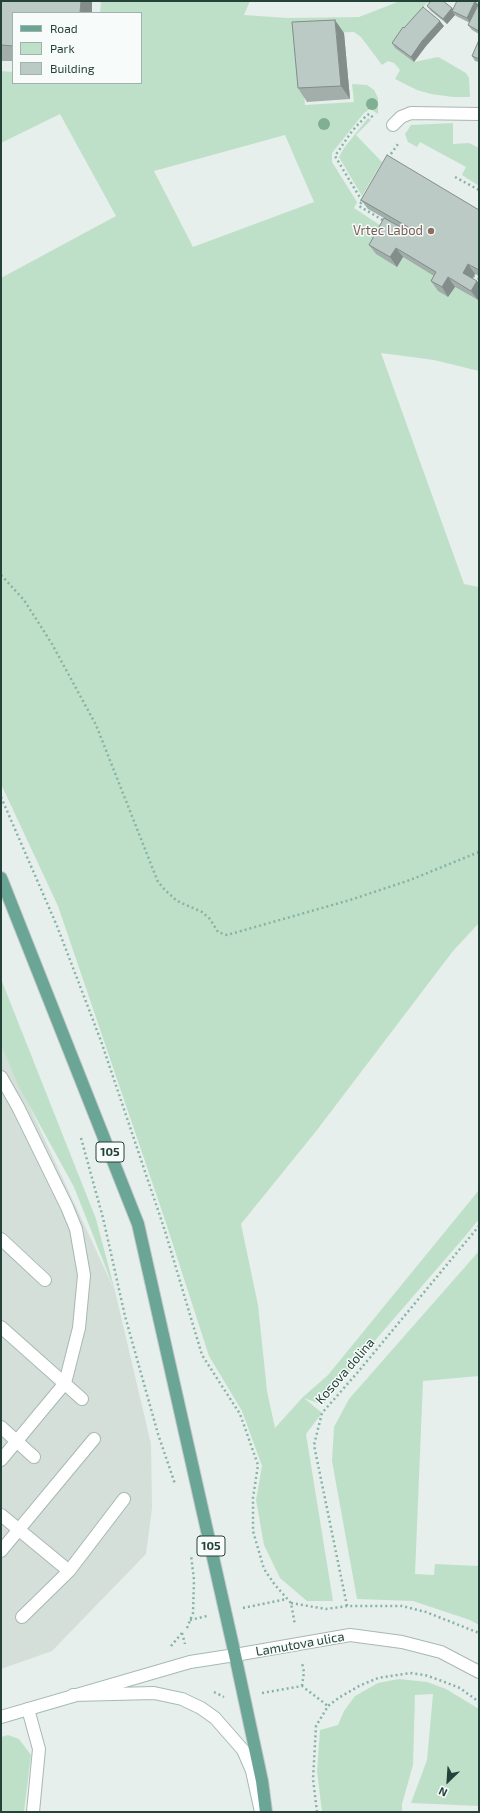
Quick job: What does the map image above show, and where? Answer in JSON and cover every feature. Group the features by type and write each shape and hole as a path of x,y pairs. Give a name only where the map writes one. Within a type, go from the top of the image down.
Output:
{"main road":[{"name":"105","path":"1,878 138,1224 235,1655 260,1774 266,1812"}],"street":[{"path":"393,125 401,117 411,113 479,114"},
{"path":"1,1077 45,1158 67,1207 77,1236 84,1275 79,1328 65,1383 1,1460"},
{"path":"1,1239 45,1280"},
{"path":"1,1327 82,1399"},
{"path":"1,1427 34,1457"},
{"path":"1,1551 94,1440"},
{"path":"22,1617 69,1571 124,1499"},
{"path":"1,1515 69,1571"},
{"name":"Lamutova ulica","path":"73,1695 190,1662 350,1635 402,1642 441,1652 479,1672"},
{"path":"1,1717 73,1695 154,1693 182,1699 201,1708 215,1718 243,1750 252,1771 261,1812"},
{"path":"28,1709 39,1749 33,1812"}],"path":[{"path":"362,201 335,156 352,131 367,115 370,114 373,118"},
{"path":"385,163 399,143"},
{"path":"455,177 479,190"},
{"path":"366,194 359,206 386,222"},
{"path":"473,276 479,279"},
{"path":"1,575 24,600 52,644 96,725 158,882 176,900 202,912 210,919 218,932 227,935 350,900 410,880 479,852"},
{"path":"1,797 57,926 101,1041 165,1231 202,1355 240,1414 258,1465 253,1498 253,1531 264,1569 275,1585 291,1603 326,1609 347,1606 402,1606 426,1612 479,1633"},
{"path":"81,1135 125,1316 158,1434 176,1486"},
{"name":"Kosova dolina","path":"347,1606 314,1445 322,1413 479,1226"},
{"path":"187,1628 193,1613 194,1580 190,1552"},
{"path":"302,1686 304,1672"},
{"path":"317,1812 313,1779 316,1726 328,1706 359,1686 378,1678 410,1673 425,1675 460,1688 479,1702"},
{"path":"282,1690 302,1686 328,1706"},
{"path":"210,1690 227,1698"}],"shaded area":[{"path":"1,1045 115,1291 151,1444 152,1508 146,1554 52,1651 1,1669"}],"green space":[{"path":"101,1 250,1 244,15 288,18 359,17 400,1 436,1 432,4 427,3 422,8 414,62 438,57 466,73 469,78 470,97 453,97 431,94 417,90 395,79 400,70 394,63 388,61 382,65 361,37 354,32 299,34 305,105 354,102 352,84 367,85 374,90 378,98 378,114 370,109 364,113 332,153 332,162 357,202 354,208 389,231 397,267 403,257 443,281 448,297 455,287 478,300 479,298 479,371 434,360 381,353 464,584 479,587 479,923 453,951 317,1130 241,1224 258,1305 267,1391 275,1428 303,1397 328,1375 479,1190 479,1219 467,1234 378,1337 323,1405 304,1398 322,1413 306,1434 333,1601 307,1601 280,1578 264,1545 256,1500 262,1466 242,1411 209,1356 165,1220 58,906 1,784 1,278 116,216 60,114 1,143 1,71 12,72 12,84 142,84 142,12 100,12","holes":["285,135 314,202 193,247 154,171"]},
{"path":"368,118 371,120 356,135 382,162 362,196 339,157 344,148"},
{"path":"453,123 453,144 469,143 479,148 479,186 462,175 466,167 420,142 417,147 408,142 405,134 411,125"},
{"path":"1,979 96,1219 115,1291 74,1187 19,1087 1,1045"},
{"path":"479,1251 479,1376 423,1381 415,1574 434,1575 435,1564 479,1566 479,1625 470,1620 413,1601 357,1599 332,1461 334,1427 349,1399"},
{"path":"399,1679 427,1682 446,1689 479,1709 479,1806 411,1803 427,1760 433,1694 415,1695 413,1765 402,1804 402,1812 322,1812 317,1771 320,1730 338,1725 344,1711 355,1696 378,1683"},
{"path":"8,1735 19,1739 31,1755 24,1812 1,1812 1,1737"}],"building":[{"path":"1,1 81,1 80,12 12,12 12,46 1,45"},
{"path":"431,1 443,1 452,8 443,19 427,6"},
{"path":"457,1 475,1 467,18 452,11"},
{"path":"479,3 479,31 468,25"},
{"path":"423,7 440,21 422,41 411,57 392,43 403,27 404,28"},
{"path":"335,20 341,86 298,88 292,22"},
{"path":"479,40 479,59 472,56"},
{"name":"Vrtec Labod","path":"387,155 479,210 479,270 468,264 463,273 477,281 471,291 448,277 442,287 431,281 436,272 396,248 390,257 369,245 384,218 406,230 408,227 361,200"}],"place":[{"name":"Vrtec Labod","path":"431,231"}]}
